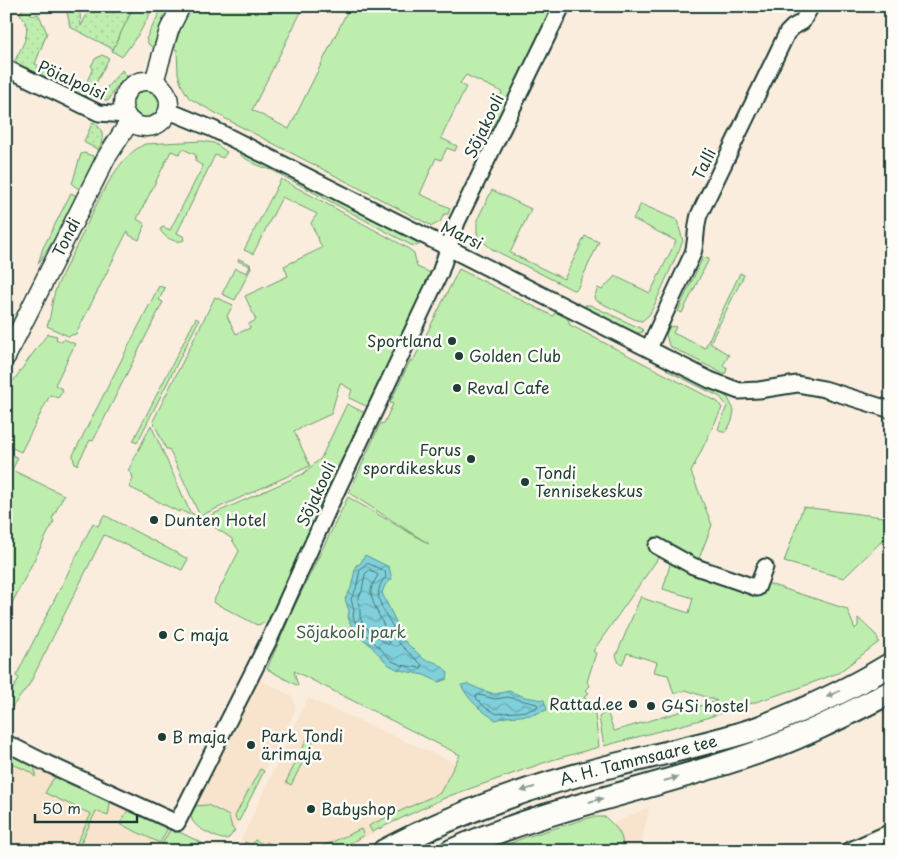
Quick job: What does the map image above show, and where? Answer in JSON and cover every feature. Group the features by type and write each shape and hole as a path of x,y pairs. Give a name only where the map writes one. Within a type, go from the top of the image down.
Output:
{"main road":[{"name":"A. H. Tammsaare tee","path":"384,851 449,820 516,793 614,765 679,751 757,728 832,695 891,664"},
{"name":"A. H. Tammsaare tee","path":"451,851 477,839 535,819 771,748 891,692"}],"street":[{"path":"154,82 169,30 181,6"},
{"name":"Sõjakooli","path":"6,743 46,764 177,824 270,638 331,503 440,273 457,222 562,6"},
{"name":"Talli","path":"649,348 693,253 696,240 695,229 699,215 787,33 802,22 811,6"},
{"name":"Pöialpoisi","path":"6,68 99,113 128,118"},
{"path":"146,80 160,85 169,97 169,111 160,124 145,128 137,126 128,118 123,108 123,100 131,86 146,80"},
{"name":"Marsi","path":"169,111 213,129 710,380 739,391 797,384 824,389 891,410"},
{"name":"Tondi","path":"6,357 128,118"},
{"path":"657,546 693,566 758,588 765,567"},
{"path":"848,851 891,832"}],"shaded area":[{"path":"257,678 292,696 296,709 231,836 211,835 187,818"},
{"path":"308,698 459,765 446,795 338,851 236,851"},
{"path":"6,754 198,843 206,851 6,851"},
{"path":"649,807 640,851 553,851"}],"green space":[{"path":"24,6 34,6 30,14 34,16 36,14 39,15 47,33 35,64 84,88 95,59 102,55 109,58 87,101 16,66 14,63 27,32 24,20 20,14"},
{"path":"66,6 70,6 69,9 80,13 81,26 91,6 134,6 113,49 70,27"},
{"path":"134,6 154,6 140,32 122,57 112,51"},
{"path":"163,6 171,6 153,47 149,45 146,39"},
{"path":"191,6 304,6 252,110 289,129 350,6 553,6 488,142 484,145 481,144 479,139 480,135 502,92 466,75 460,83 466,87 441,138 457,146 455,151 447,148 441,160 436,158 420,194 450,208 448,214 444,214 440,222 432,226 189,98 181,84 178,73 177,50 174,49"},
{"path":"122,70 127,76 116,87 109,100 101,98 108,86"},
{"path":"147,89 153,90 161,98 161,110 153,118 147,119 141,118 133,110 132,104 133,98 141,90"},
{"path":"93,122 102,134 99,150 84,141"},
{"path":"202,141 214,143 227,152 223,158 215,155 177,233 183,236 184,240 170,239 160,229 163,227 170,230 203,166 195,161 196,155 183,149 179,154 171,151 137,219 145,224 139,240 127,232 76,334 68,336 47,326 54,294 61,276 98,201 114,173 124,161 145,144"},
{"path":"245,151 420,244 417,246 411,245 272,170 255,164 239,154"},
{"path":"81,154 93,156 95,159 79,189 72,184"},
{"path":"281,179 406,247 414,253 417,267 431,273 370,408 349,398 352,390 340,383 331,414 294,431 310,466 200,516 169,449 166,449 153,421 215,297 233,305 227,316 236,334 250,328 249,324 256,320 245,296 288,276 284,266 322,248 311,223 317,214 282,197 253,254 244,250"},
{"path":"492,190 531,209 510,253 564,279 585,236 599,242 577,289 573,290 492,249 479,238 477,220"},
{"path":"71,193 75,195 76,199 55,238 38,264 43,248"},
{"path":"641,204 677,220 683,241 653,308 642,321 636,320 595,300 594,297 598,288 602,290 615,276 650,293 676,241 633,219"},
{"path":"703,257 709,259 682,313 678,311"},
{"path":"239,259 250,264 251,268 235,300 222,294 235,268 247,273 250,266 238,261"},
{"name":"Sõjakooli park","path":"459,269 553,316 556,311 566,314 570,325 718,402 722,408 691,472 712,525 695,569 763,582 847,609 855,629 858,626 858,618 876,635 879,642 838,673 796,689 700,720 604,746 599,717 607,711 614,731 717,701 686,690 674,694 668,675 654,672 657,662 627,653 622,665 616,656 641,596 689,613 693,598 663,589 671,561 659,557 593,651 596,653 587,682 590,686 586,690 589,693 584,697 588,700 584,704 586,708 594,707 599,747 552,760 449,796 372,832 369,826 372,824 440,793 460,755 294,671 298,686 267,669 294,607 348,497 429,544 349,493 380,424 384,423 393,404 390,403 410,361 413,361"},
{"path":"740,273 744,275 710,343 729,355 723,365 725,368 727,367 726,373 722,373 669,346 666,334 670,326 676,327 673,333 705,348"},
{"path":"159,286 165,288 159,300 163,302 93,441 90,440 77,465 74,462 73,455"},
{"path":"585,305 590,305 642,329 643,332 633,334 588,310"},
{"path":"196,318 199,320 137,443 133,441"},
{"path":"48,334 57,336 56,339 62,342 64,339 75,344 55,385 63,391 58,398 50,395 21,452 6,445 6,394 18,374"},
{"path":"668,365 728,398 734,410 732,421 725,433 718,429 727,406 720,397 668,371 666,369"},
{"path":"347,404 367,414 270,619 257,625 213,602 239,551 231,538 211,525 214,520 211,515 303,474 321,458"},
{"path":"151,425 190,512 202,519 208,516 208,524 129,487 133,479 132,474 128,471"},
{"path":"6,452 18,458 12,470 64,495 52,519 54,521 6,615"},
{"path":"803,507 891,518 891,532 844,578 784,562"},
{"path":"104,515 188,559 182,570 104,535 29,685 12,707 6,707 6,702 19,678 16,676 93,523 98,526"},
{"path":"312,729 318,732 291,785 286,782"},
{"path":"6,748 27,758 31,762 34,766 35,777 30,772 6,761"},
{"path":"260,769 264,771 239,821 236,820 235,816"},
{"path":"59,776 102,793 110,804 108,816 96,811 77,851 73,851 91,814 45,793 53,779"},
{"path":"208,805 229,816 232,828 235,830 229,838 222,839 210,834 201,829 192,820 191,811 193,806"},
{"path":"129,808 169,826 160,843 120,824"},
{"path":"592,817 605,817 616,828 621,836 622,851 490,851 526,837"},
{"path":"171,828 202,843 198,851 175,851 162,844"},
{"path":"361,829 364,835 337,851 312,851"},
{"path":"255,840 265,845 267,842 284,851 241,851 245,842 252,845"}],"water":[{"path":"365,555 389,567 392,579 385,585 382,593 400,630 401,638 425,660 436,662 443,668 448,673 447,679 439,682 424,675 399,670 389,665 366,641 354,634 348,617 349,611 345,599 351,588 356,565 360,564"},
{"path":"468,684 495,694 509,691 525,697 544,700 547,710 532,715 506,717 496,720 480,709 468,696 461,685"}],"place":[{"name":"Sportland","path":"452,341"},
{"name":"Golden Club","path":"459,356"},
{"name":"Reval Cafe","path":"457,388"},
{"name":"Forus spordikeskus","path":"471,459"},
{"name":"Tondi Tennisekeskus","path":"525,482"},
{"name":"Dunten Hotel","path":"154,520"},
{"name":"C maja","path":"163,635"},
{"name":"Rattad.ee","path":"633,704"},
{"name":"G4Si hostel","path":"651,706"},
{"name":"B maja","path":"162,737"},
{"name":"Park Tondi ärimaja","path":"251,745"},
{"name":"Babyshop","path":"311,809"}]}
